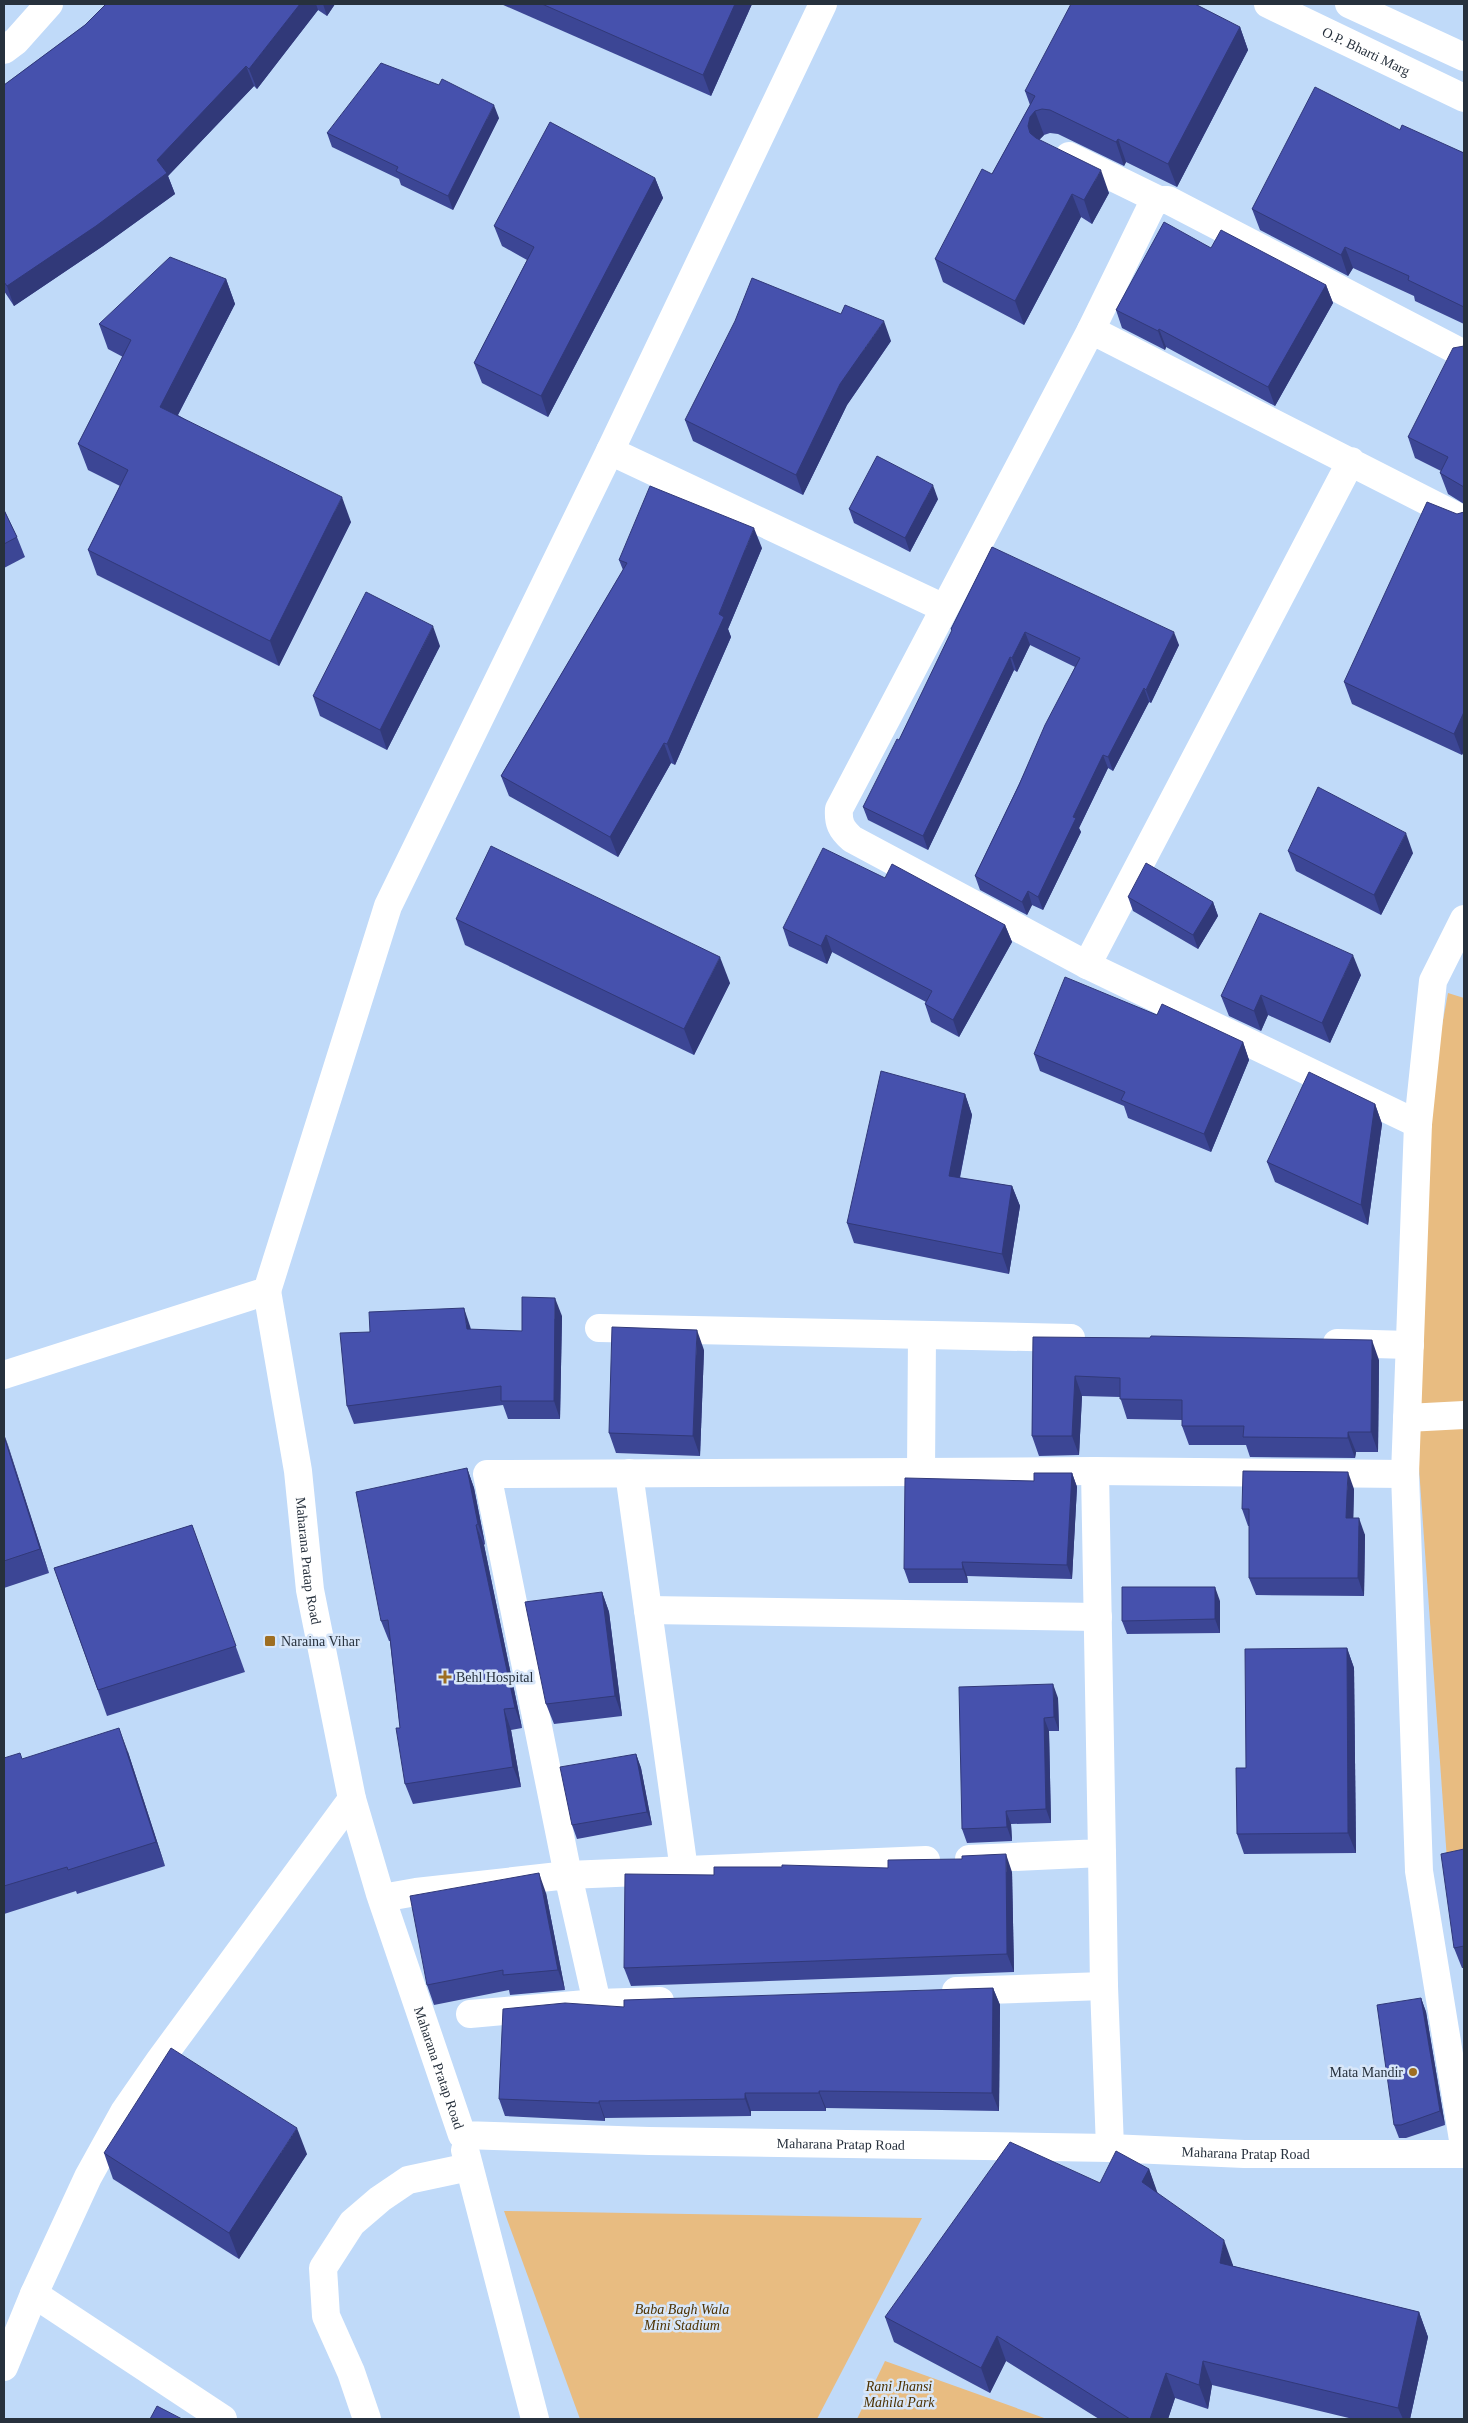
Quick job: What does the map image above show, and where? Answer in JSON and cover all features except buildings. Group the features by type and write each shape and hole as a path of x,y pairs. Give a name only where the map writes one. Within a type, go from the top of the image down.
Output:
{"street":[{"path":"4,50 16,41 49,4"},
{"path":"4,1376 267,1291 388,906 610,451 823,4"},
{"name":"O.P. Bharti Marg","path":"1268,4 1464,98"},
{"path":"1349,4 1464,57"},
{"path":"1052,148 1160,200 1168,200 1180,204 1464,354"},
{"path":"1160,200 1152,205 1091,330 839,809 838,822 844,832 852,839 1087,966 1418,1124"},
{"path":"1091,330 1464,520"},
{"path":"610,451 944,608"},
{"path":"1087,966 1351,461"},
{"path":"1464,919 1433,981 1418,1124 1405,1474 1419,1871 1464,2146"},
{"name":"Maharana Pratap Road","path":"267,1291 298,1471 310,1590 352,1799 382,1898 462,2135 649,2141 1110,2148 1244,2154 1464,2154"},
{"path":"599,1328 1100,1339"},
{"path":"921,1472 922,1335"},
{"path":"1308,1343 1410,1345"},
{"path":"1407,1418 1464,1415"},
{"path":"1095,1471 1104,1986 1110,2148"},
{"path":"597,2003 568,1875 487,1474 1095,1471 1405,1474"},
{"path":"629,1473 684,1870"},
{"path":"648,1610 1098,1617"},
{"path":"4,2367 34,2294 88,2177 124,2112 160,2060 352,1799"},
{"path":"382,1898 416,1892 568,1875 1102,1853"},
{"path":"935,1991 1104,1986"},
{"path":"470,2014 597,2003 687,2000"},
{"path":"462,2135 535,2419"},
{"path":"367,2419 351,2372 326,2316 324,2268 352,2223 380,2199 408,2180 469,2167"},
{"path":"34,2294 223,2419"}],"green space":[{"path":"1448,993 1464,998 1464,1871 1448,1874 1419,1468 1424,1124"},
{"name":"Baba Bagh Wala Mini Stadium","path":"504,2211 922,2218 817,2419 580,2419"},
{"name":"Rani Jhansi Mahila Park","path":"885,2361 1047,2419 857,2419"}],"place":[{"name":"Naraina Vihar","path":"270,1641"},
{"name":"Behl Hospital","path":"445,1677"},
{"name":"Mata Mandir","path":"1413,2072"}]}
